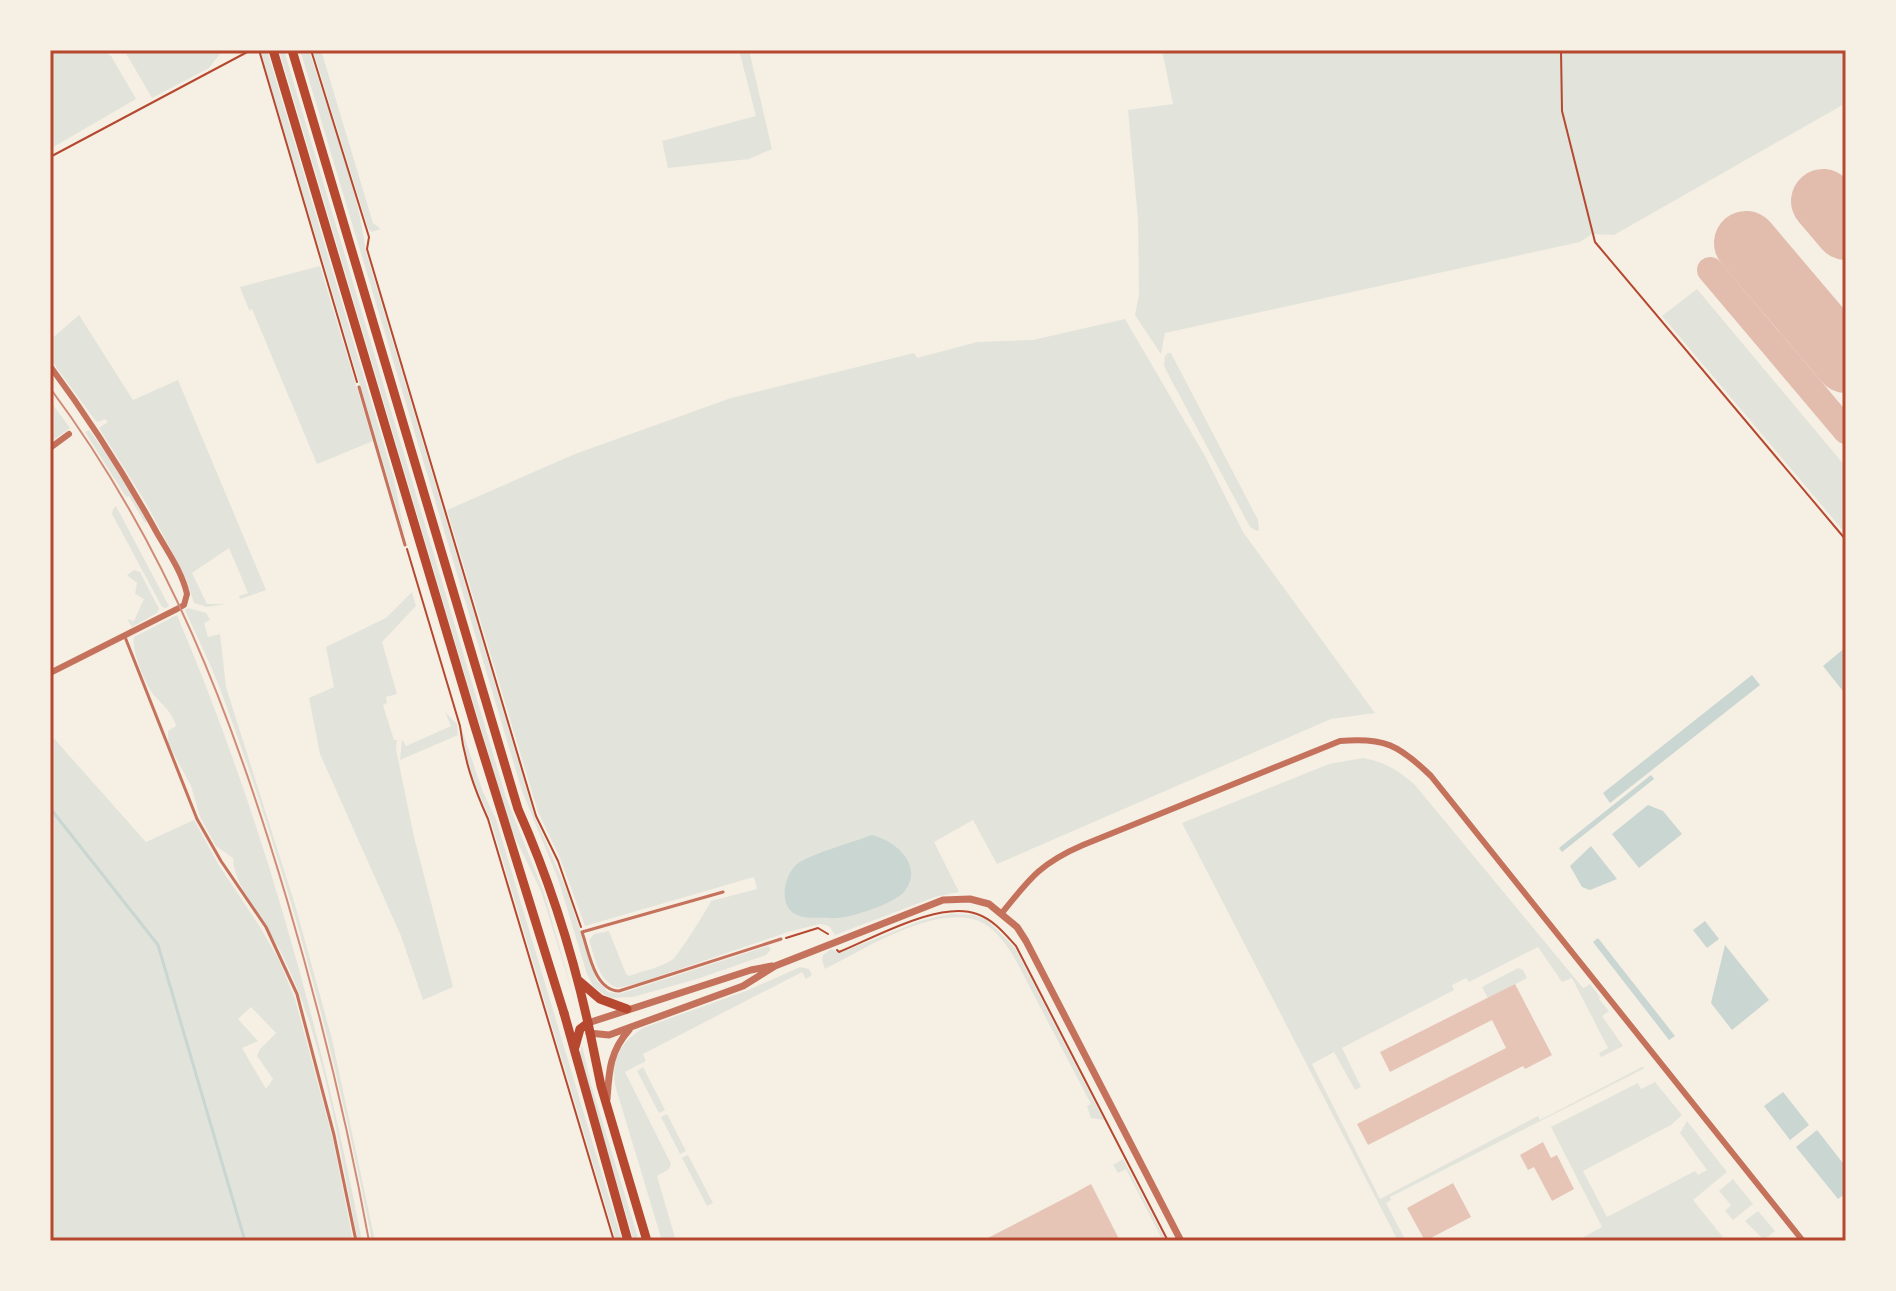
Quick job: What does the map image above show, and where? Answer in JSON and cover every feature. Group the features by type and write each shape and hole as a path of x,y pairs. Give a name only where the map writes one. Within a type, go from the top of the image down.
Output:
{"main road":[{"path":"273,50 475,727 564,1013 628,1241"},
{"path":"292,50 518,809 552,887 579,981 586,1028 606,1105 647,1241"},
{"path":"579,981 600,999 627,1009"},
{"path":"564,1013 586,1028"},
{"path":"575,1054 576,1036 586,1028"}],"street":[{"path":"50,366 133,489 187,594 182,606 50,673"},
{"path":"50,448 69,434"},
{"path":"1002,913 1046,863 1083,845 1154,819 1340,741 1366,738 1395,746 1407,752 1431,776 1803,1241"},
{"path":"586,1028 609,1035 743,986 775,966 943,900 970,899 989,904 1002,913 1026,941 1181,1241"},
{"path":"586,1028 627,1009 751,970 775,966"},
{"path":"606,1105 610,1059 619,1041 632,1026"}],"lane":[{"path":"359,387 405,545"},
{"path":"125,637 197,819 266,927 297,994 334,1135 356,1241"},
{"path":"723,892 582,932 601,983 612,991 781,939"}],"path":[{"path":"50,157 251,50"},
{"path":"259,50 359,387"},
{"path":"311,50 369,237 367,249 536,816 558,861 582,932"},
{"path":"1561,50 1562,111 1595,242 1846,540"},
{"path":"405,545 460,726 466,764 488,819 614,1241"},
{"path":"781,939 821,928 839,952 928,916 959,911 988,919 1016,946 1168,1241"}],"shaded area":[{"path":"50,50 103,50 111,56 136,99 50,149"},
{"path":"124,50 223,50 209,68 152,98"},
{"path":"260,50 267,50 394,479 405,536"},
{"path":"279,50 284,50 506,797 544,893 577,1008 541,891 510,827"},
{"path":"300,50 309,50 342,151 357,202 366,252 535,817 568,893 596,979 608,992 619,994 768,946 771,949 766,955 633,997 611,998 593,986 558,879 522,791"},
{"path":"313,50 321,50 373,223 381,229 371,232 368,228"},
{"path":"739,50 749,50 772,149 749,159 668,168 662,141 756,116"},
{"path":"1162,50 1846,50 1846,103 1614,235 1592,234 1580,242 1165,333 1161,354 1135,315 1139,295 1138,220 1128,110 1173,104"},
{"path":"320,266 373,441 317,464 240,287"},
{"path":"1697,289 1846,467 1846,534 1662,316"},
{"path":"79,315 133,400 178,380 266,590 240,599 239,596 248,593 229,548 192,573 207,604 225,604 207,607 194,603 186,578 146,503 99,428 108,422 105,419 95,420 50,359 50,340"},
{"path":"1125,319 1205,456 1243,532 1375,713 1331,719 997,864 973,820 934,842 959,892 935,897 835,935 829,926 820,924 639,983 617,988 605,980 589,940 594,934 609,931 629,976 656,967 675,957 711,901 757,889 754,877 585,926 560,858 538,812 447,510 575,454 731,398 914,353 917,358 977,342 1033,340"},
{"path":"1168,353 1171,353 1258,520 1259,530 1250,527 1167,372 1164,365"},
{"path":"50,401 70,428 50,443"},
{"path":"89,430 113,463 147,521 145,523 85,432"},
{"path":"116,506 169,606 166,608 162,607 112,514"},
{"path":"134,570 140,572 159,609 132,627 127,619 134,621 144,599 135,594 137,583 127,575"},
{"path":"412,592 416,606 382,642 397,694 386,697 387,703 383,705 394,740 397,740 396,749 414,837 453,987 423,1000 401,936 320,754 309,698 334,687 326,647 386,618"},
{"path":"188,608 206,613 210,620 204,623 208,637 220,634 226,687 296,908 332,1039 375,1241 372,1241 327,1037 291,903 249,771 217,681 185,610"},
{"path":"177,615 236,768 286,923 328,1081 362,1241 358,1241 320,1058 297,987 276,943 239,881 233,858 216,846 200,817 191,786 168,743 168,731 176,726 150,689 137,658 134,637"},
{"path":"1846,647 1846,695 1823,666"},
{"path":"1752,675 1760,685 1610,803 1603,793"},
{"path":"445,712 457,724 458,735 400,760 402,739 406,746 451,726"},
{"path":"462,730 483,792 496,819 622,1241 616,1241 491,821 469,766"},
{"path":"50,734 146,842 194,820 220,867 260,927 279,960 295,999 333,1140 353,1241 50,1241","holes":["251,1007 276,1033 257,1056 273,1079 266,1089 242,1048 258,1041 238,1019"]},
{"path":"1363,758 1391,767 1415,785 1583,988 1590,984 1609,1011 1602,1016 1623,1046 1601,1057 1599,1053 1608,1048 1572,978 1562,982 1538,947 1469,982 1466,978 1452,985 1454,990 1342,1048 1361,1087 1355,1090 1334,1052 1312,1064 1380,1199 1538,1116 1540,1120 1645,1068 1390,1197 1391,1200 1386,1203 1406,1241 1398,1241 1182,823 1329,764"},
{"path":"1651,775 1654,779 1562,852 1559,848"},
{"path":"1648,805 1663,811 1682,834 1639,868 1612,834"},
{"path":"872,835 898,849 909,864 910,882 899,897 858,914 837,918 793,913 785,900 785,892 788,876 797,864"},
{"path":"1591,846 1617,879 1590,890 1582,887 1570,866"},
{"path":"950,914 974,915 987,920 1015,948 1104,1120 1091,1118 1087,1106 1091,1104 1013,955 996,933 983,923 965,918 945,918 924,923 902,930 825,969 823,955 831,949 839,953 923,920"},
{"path":"1705,921 1719,939 1707,948 1693,930"},
{"path":"1598,938 1675,1036 1669,1040 1593,942"},
{"path":"1725,945 1769,1000 1732,1030 1711,1003"},
{"path":"800,967 809,969 812,975 806,979 802,972 643,1054 646,1061 625,1072 671,1164 669,1169 657,1176 676,1241 662,1241 615,1085 619,1052 643,1028 746,991"},
{"path":"1518,968 1527,978 1488,998 1482,987"},
{"path":"582,1045 639,1241 634,1241 582,1068"},
{"path":"643,1067 665,1110 659,1113 637,1071"},
{"path":"1655,1082 1682,1115 1671,1125 1583,1171 1607,1217 1695,1171 1698,1175 1707,1170 1680,1133 1687,1121 1727,1172 1693,1200 1726,1241 1576,1241 1602,1227 1551,1127 1638,1083 1641,1089"},
{"path":"1783,1092 1809,1125 1790,1140 1764,1106"},
{"path":"667,1114 686,1151 680,1154 661,1117"},
{"path":"1817,1130 1846,1167 1846,1193 1838,1199 1796,1147"},
{"path":"688,1155 713,1203 707,1206 682,1158"},
{"path":"1123,1159 1166,1241 1163,1241 1126,1169 1118,1173 1113,1165"},
{"path":"1733,1179 1753,1204 1733,1220 1725,1211 1731,1205 1719,1191"},
{"path":"1758,1211 1775,1231 1764,1240 1745,1221"}],"building":[{"path":"1515,984 1552,1055 1525,1069 1523,1066 1368,1145 1357,1124 1506,1048 1492,1020 1390,1072 1380,1052"},
{"path":"1543,1142 1551,1158 1557,1155 1574,1189 1552,1201 1534,1167 1528,1170 1520,1155"},
{"path":"1453,1183 1471,1217 1425,1241 1407,1208"},
{"path":"1091,1184 1120,1241 982,1241 1073,1194"}],"waterway":[{"path":"50,808 158,945 245,1241"}],"taxiway":[{"path":"1710,270 1846,431"}],"runway":[{"path":"1823,201 1846,228"},
{"path":"1746,243 1846,361"}],"tram line":[{"path":"50,388 92,447 129,508 192,633 219,698 266,831 299,942 343,1112 369,1241"}]}
